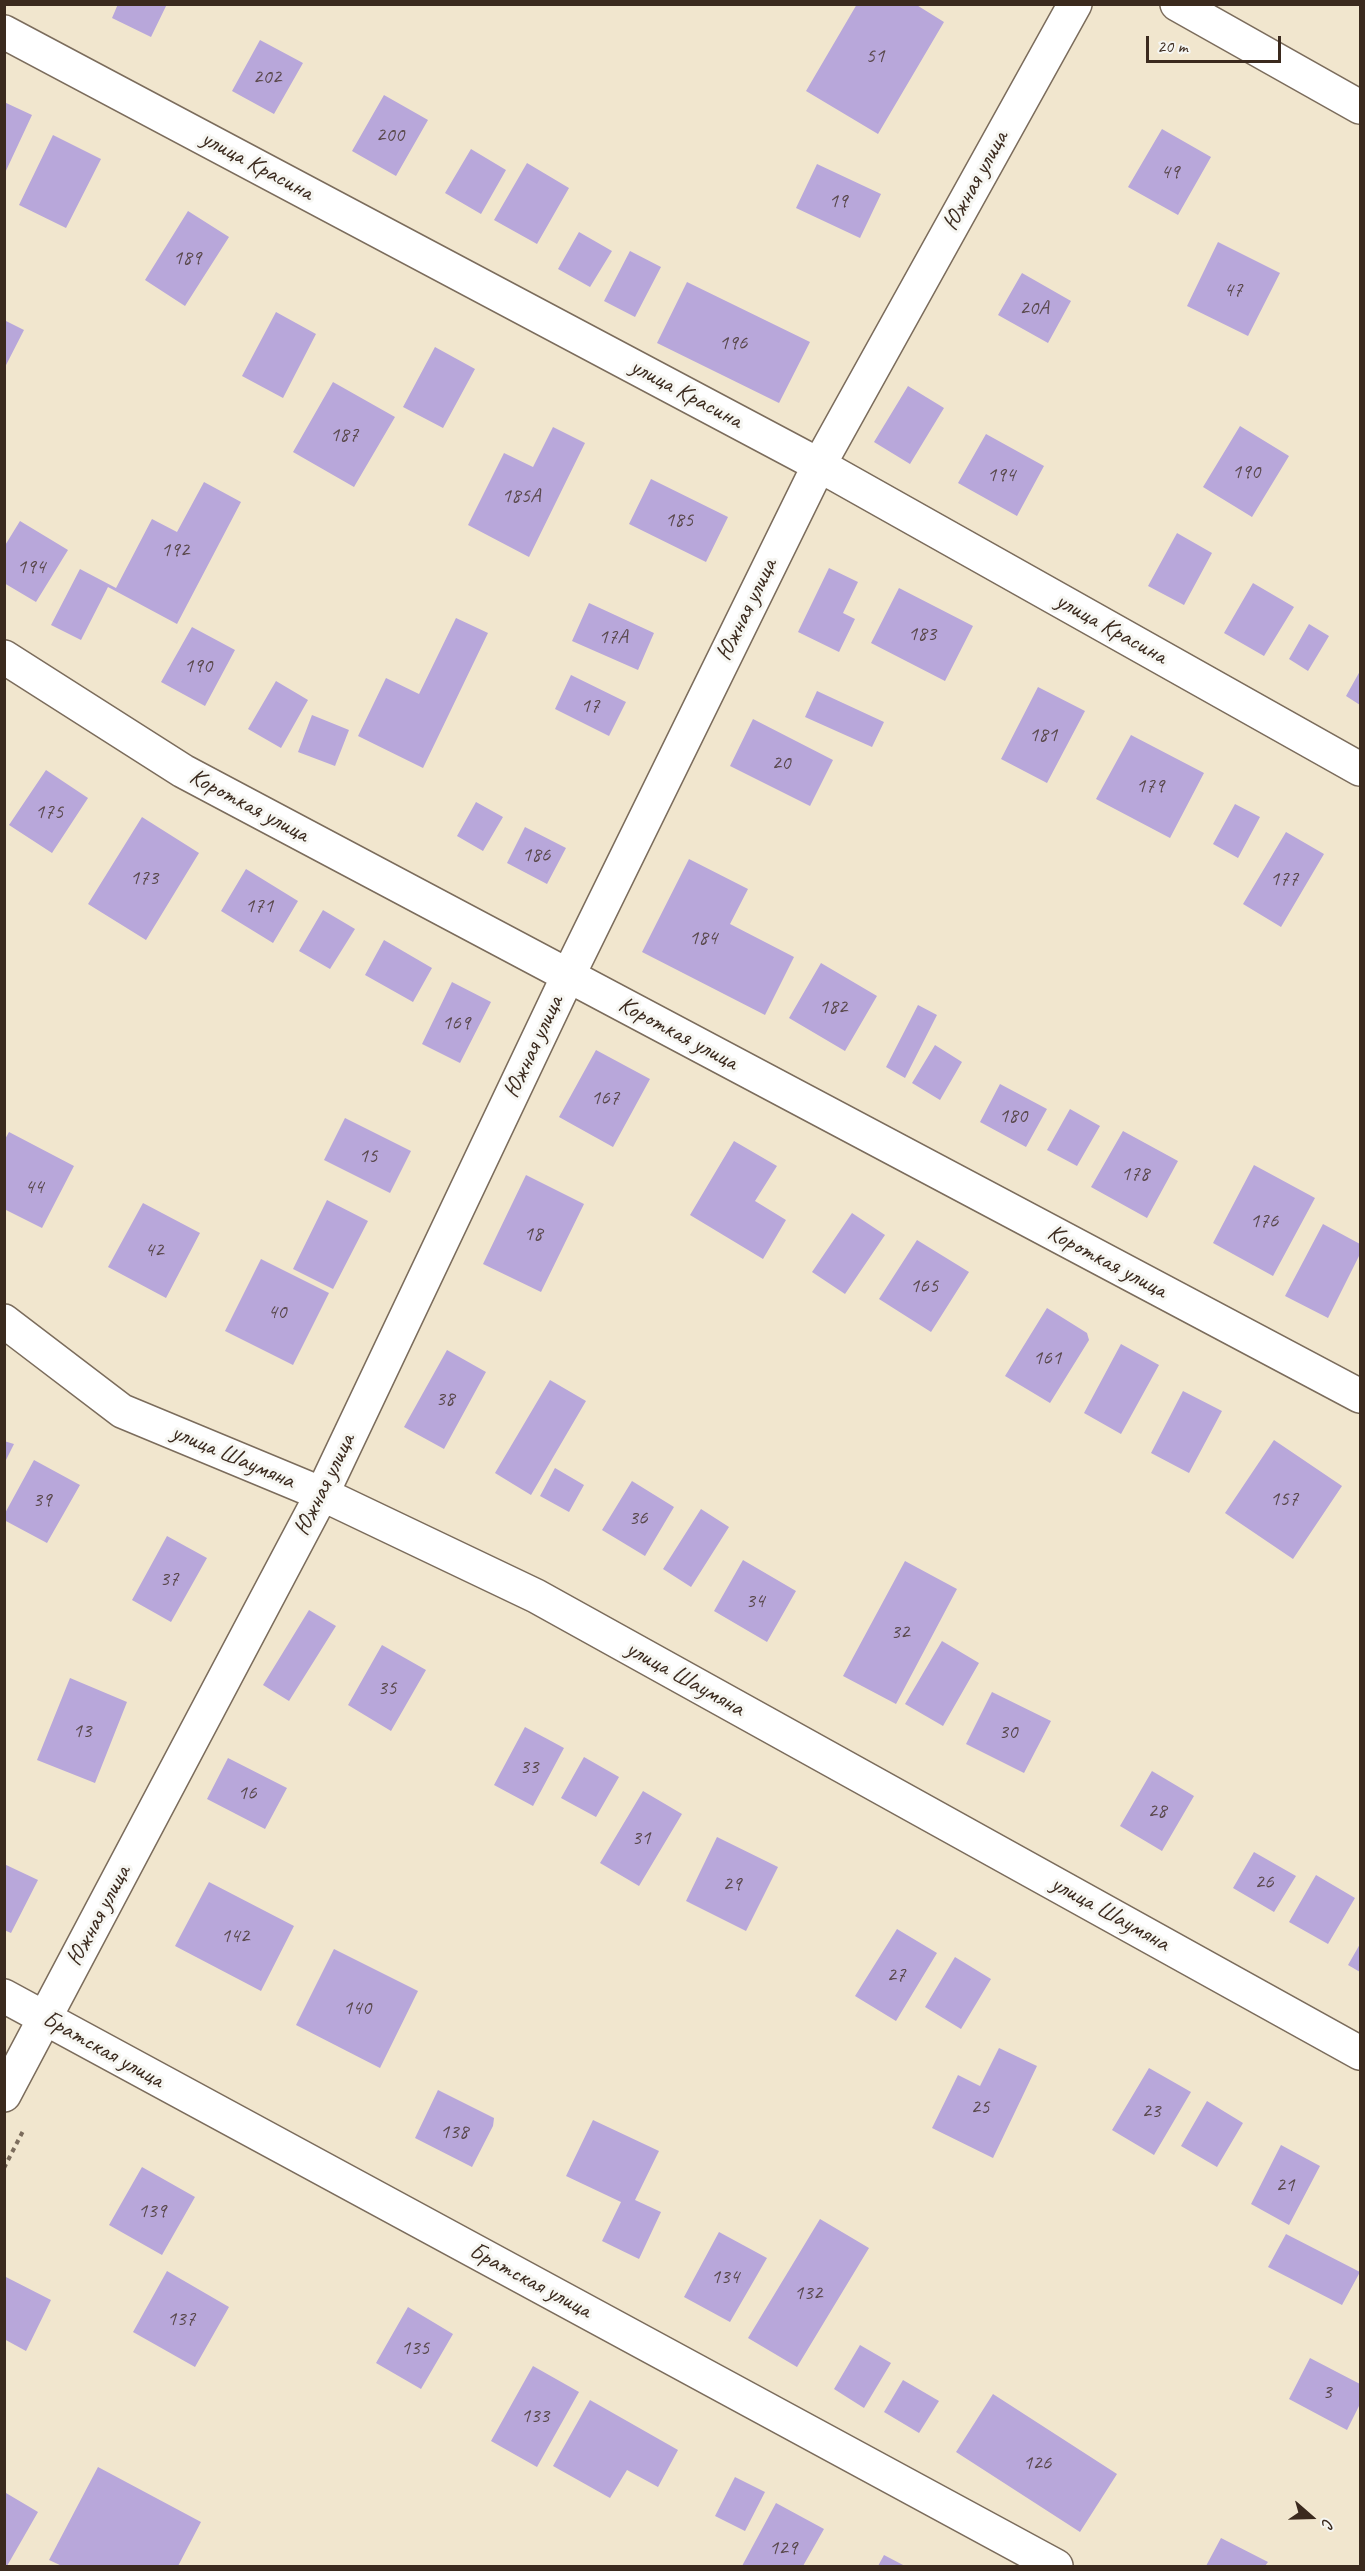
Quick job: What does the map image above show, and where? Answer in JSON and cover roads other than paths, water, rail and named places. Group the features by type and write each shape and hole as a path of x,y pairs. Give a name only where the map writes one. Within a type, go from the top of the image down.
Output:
{"street":[{"name":"Южная улица","path":"4,2095 322,1494 568,976 819,465 1075,4"},
{"path":"1177,4 1360,107"},
{"name":"улица Красина","path":"4,32 819,465 1360,769"},
{"name":"Короткая улица","path":"4,657 183,771 1360,1396"},
{"name":"улица Шаумяна","path":"4,1321 122,1411 322,1494 536,1596 1360,2053"},
{"name":"Братская улица","path":"4,1996 1056,2566"}]}
